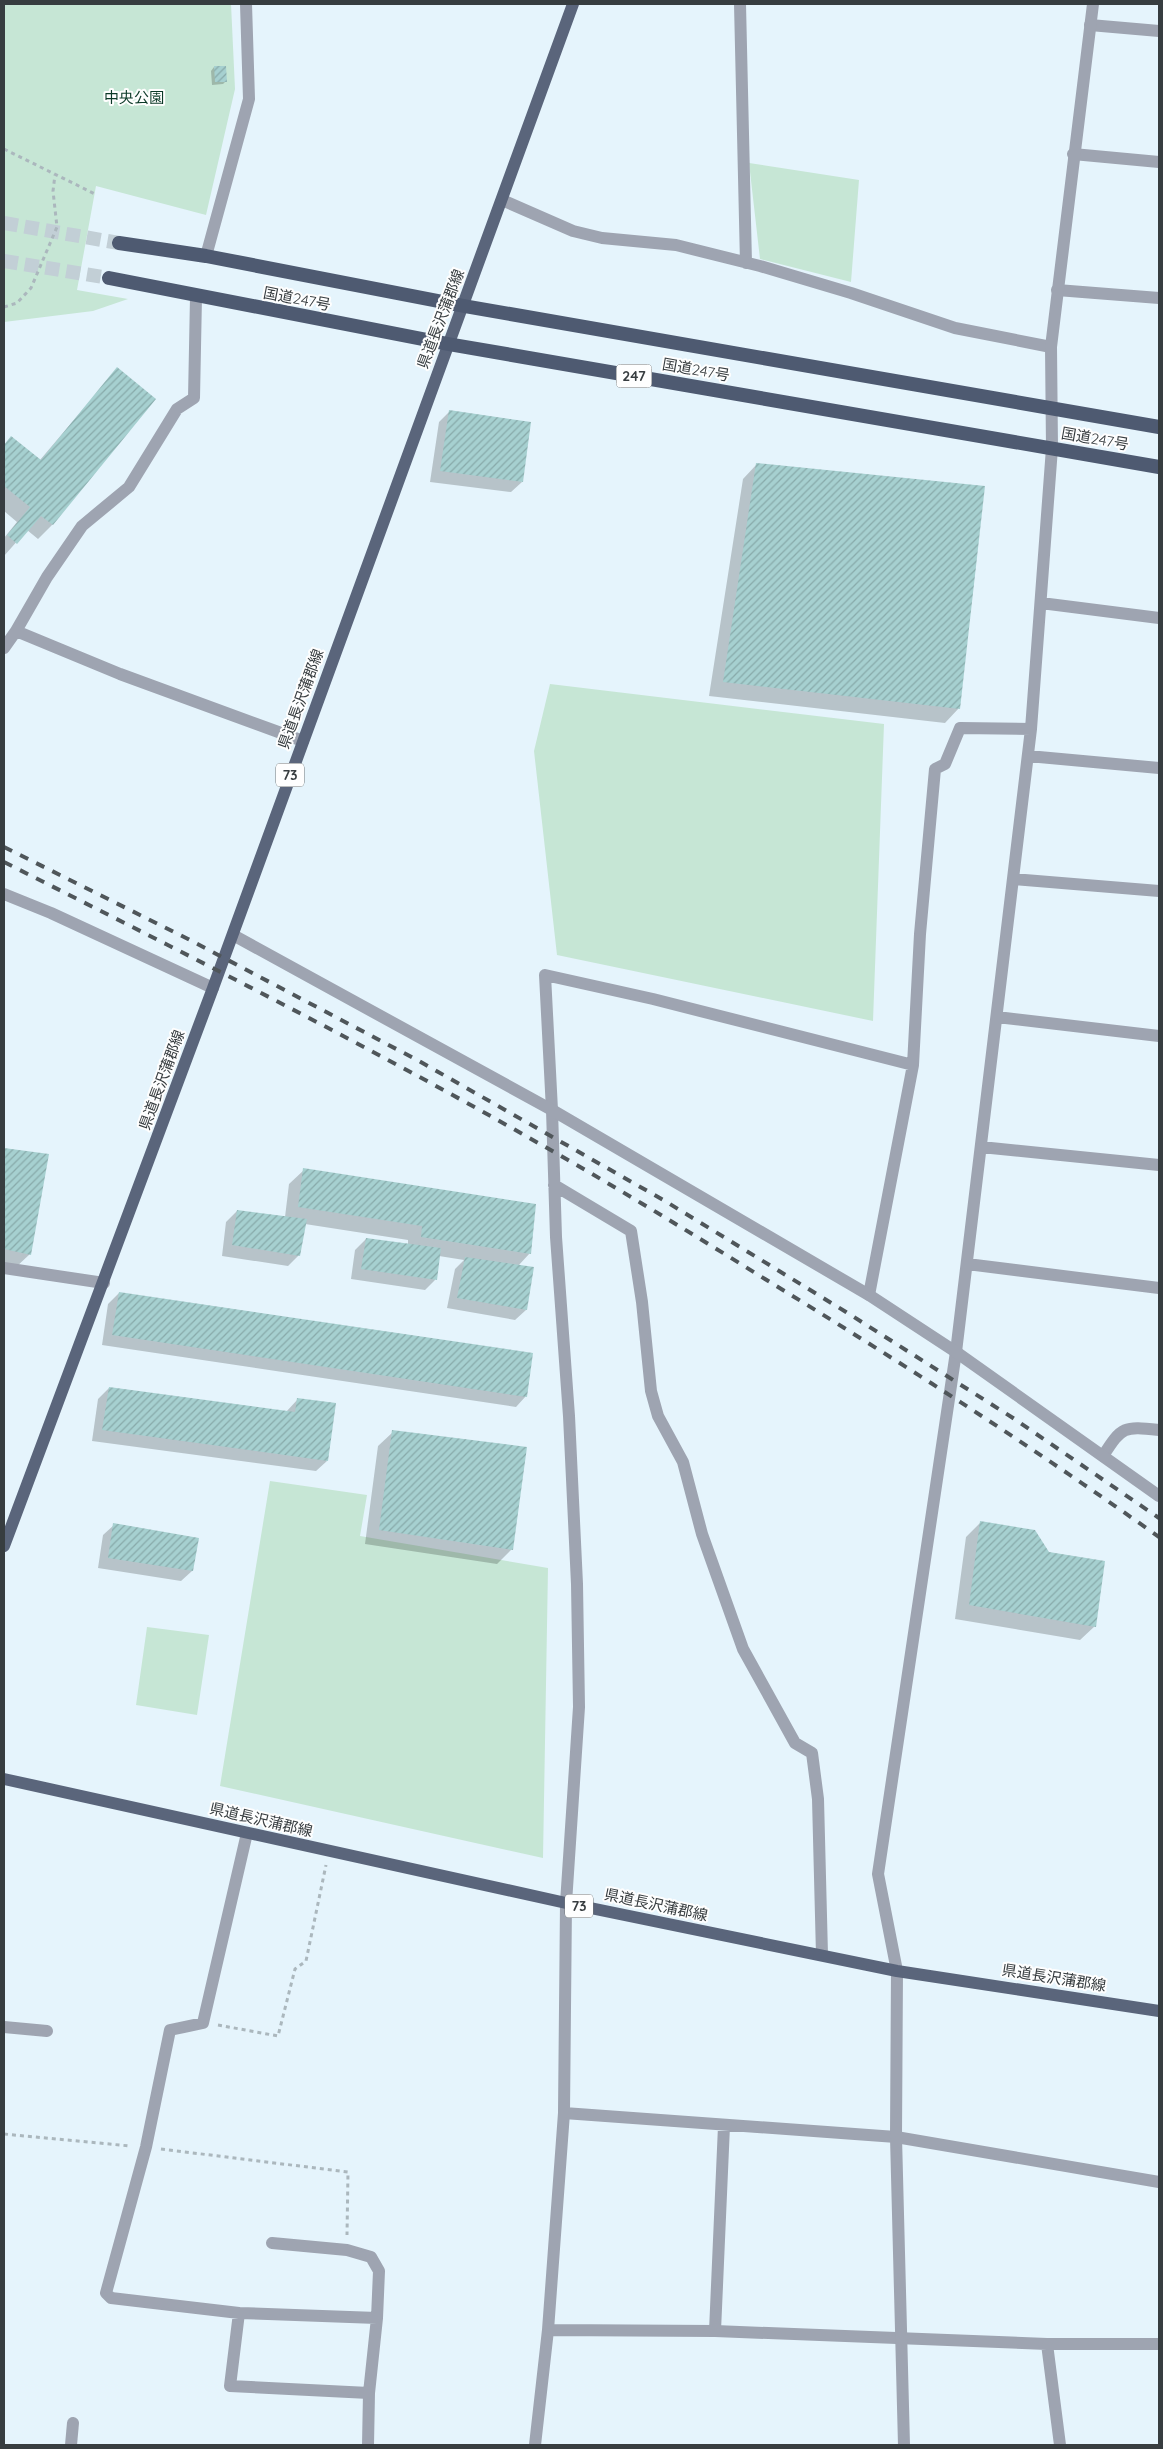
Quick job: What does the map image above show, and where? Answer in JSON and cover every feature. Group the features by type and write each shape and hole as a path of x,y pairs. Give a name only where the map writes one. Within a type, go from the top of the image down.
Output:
{"highway":[{"name":"国道247号","path":"119,242 206,256 464,306 1159,427"},
{"name":"国道247号","path":"110,278 448,344 1159,467"}],"main road":[{"name":"県道長沢蒲郡線","path":"4,1546 104,1284 233,935 302,741 448,344 464,306 573,4"},
{"name":"県道長沢蒲郡線","path":"4,1780 566,1903 896,1971 1159,2011"}],"street":[{"path":"206,256 249,99 246,4"},
{"path":"740,4 746,263"},
{"path":"904,2445 896,2137 896,1971 878,1874 956,1352 1028,756 1052,448 1050,347 1093,4"},
{"path":"1090,25 1159,31"},
{"path":"1074,154 1159,162"},
{"path":"502,200 573,231 602,238 676,245 851,293 955,328 1050,347"},
{"path":"1057,290 1159,298"},
{"path":"4,648 47,577 82,526 129,487 177,409 194,398 196,296"},
{"path":"1041,603 1159,618"},
{"path":"16,631 120,674 302,741"},
{"path":"869,1295 913,1065 920,934 935,768 944,764 960,728 1031,729"},
{"path":"1028,756 1159,768"},
{"path":"1013,879 1159,891"},
{"path":"4,894 213,988"},
{"path":"233,935 552,1110 869,1295 956,1352 1159,1496"},
{"path":"535,2445 548,2330 564,2113 566,1903 579,1698 577,1584 569,1416 556,1237 545,975 653,999 913,1065"},
{"path":"996,1017 1159,1036"},
{"path":"981,1146 1159,1165"},
{"path":"554,1185 630,1231 642,1302 651,1391 658,1416 683,1462 702,1534 743,1649 795,1743 812,1753 818,1799 822,1956"},
{"path":"967,1264 1159,1288"},
{"path":"4,1268 104,1284"},
{"path":"1103,1456 1116,1435 1124,1430 1134,1427 1159,1430"},
{"path":"247,1833 203,2023 170,2030 146,2147 106,2293 112,2298 239,2312 377,2318"},
{"path":"4,2027 47,2031"},
{"path":"564,2113 896,2137 1159,2182"},
{"path":"715,2331 724,2126"},
{"path":"272,2242 347,2250 371,2258 379,2271 377,2318 369,2393 368,2445"},
{"path":"239,2312 230,2386 369,2393"},
{"path":"548,2330 715,2331 1047,2344 1159,2344"},
{"path":"1047,2344 1060,2445"},
{"path":"71,2445 73,2423"}],"path":[{"path":"4,149 95,194"},
{"path":"4,307 17,304 31,288 58,227 54,191 56,175"},
{"path":"203,2023 278,2036 295,1969 306,1961 329,1852"},
{"path":"4,2134 146,2147 348,2172 347,2250"}],"green space":[{"name":"中央公園","path":"4,4 231,4 235,89 206,215 96,186 77,290 128,299 93,311 4,322"},
{"path":"749,163 859,180 851,282 760,259"},
{"path":"550,684 884,724 873,1021 557,955 534,751"},
{"path":"270,1481 367,1495 360,1536 548,1568 543,1858 220,1786"},
{"path":"147,1627 209,1635 197,1715 136,1705"}],"building":[{"path":"214,66 226,66 227,82 215,82"},
{"path":"117,367 156,399 53,525 41,516 17,544 7,535 30,507 4,486 4,445 11,436 41,460"},
{"path":"449,410 531,422 523,482 440,471"},
{"path":"756,463 985,486 960,709 723,682"},
{"path":"4,1148 49,1154 31,1255 4,1249"},
{"path":"303,1168 536,1204 531,1254 421,1237 422,1226 298,1207"},
{"path":"237,1210 307,1219 300,1256 232,1245"},
{"path":"366,1238 441,1248 437,1280 361,1269"},
{"path":"465,1257 534,1267 527,1310 457,1298"},
{"path":"119,1292 533,1353 527,1397 112,1335"},
{"path":"109,1387 295,1412 297,1398 336,1403 328,1461 102,1430"},
{"path":"392,1430 527,1447 513,1550 379,1530"},
{"path":"980,1521 1035,1530 1049,1552 1105,1561 1096,1627 969,1605"},
{"path":"113,1523 199,1538 193,1571 108,1558"}],"tunnel":[{"path":"4,223 119,243"},
{"path":"4,261 109,278"}],"railway":[{"path":"4,847 188,939 419,1061 665,1201 846,1312 1013,1418 1159,1518"},
{"path":"4,862 341,1035 474,1107 597,1177 915,1373 1013,1437 1159,1537"}]}
